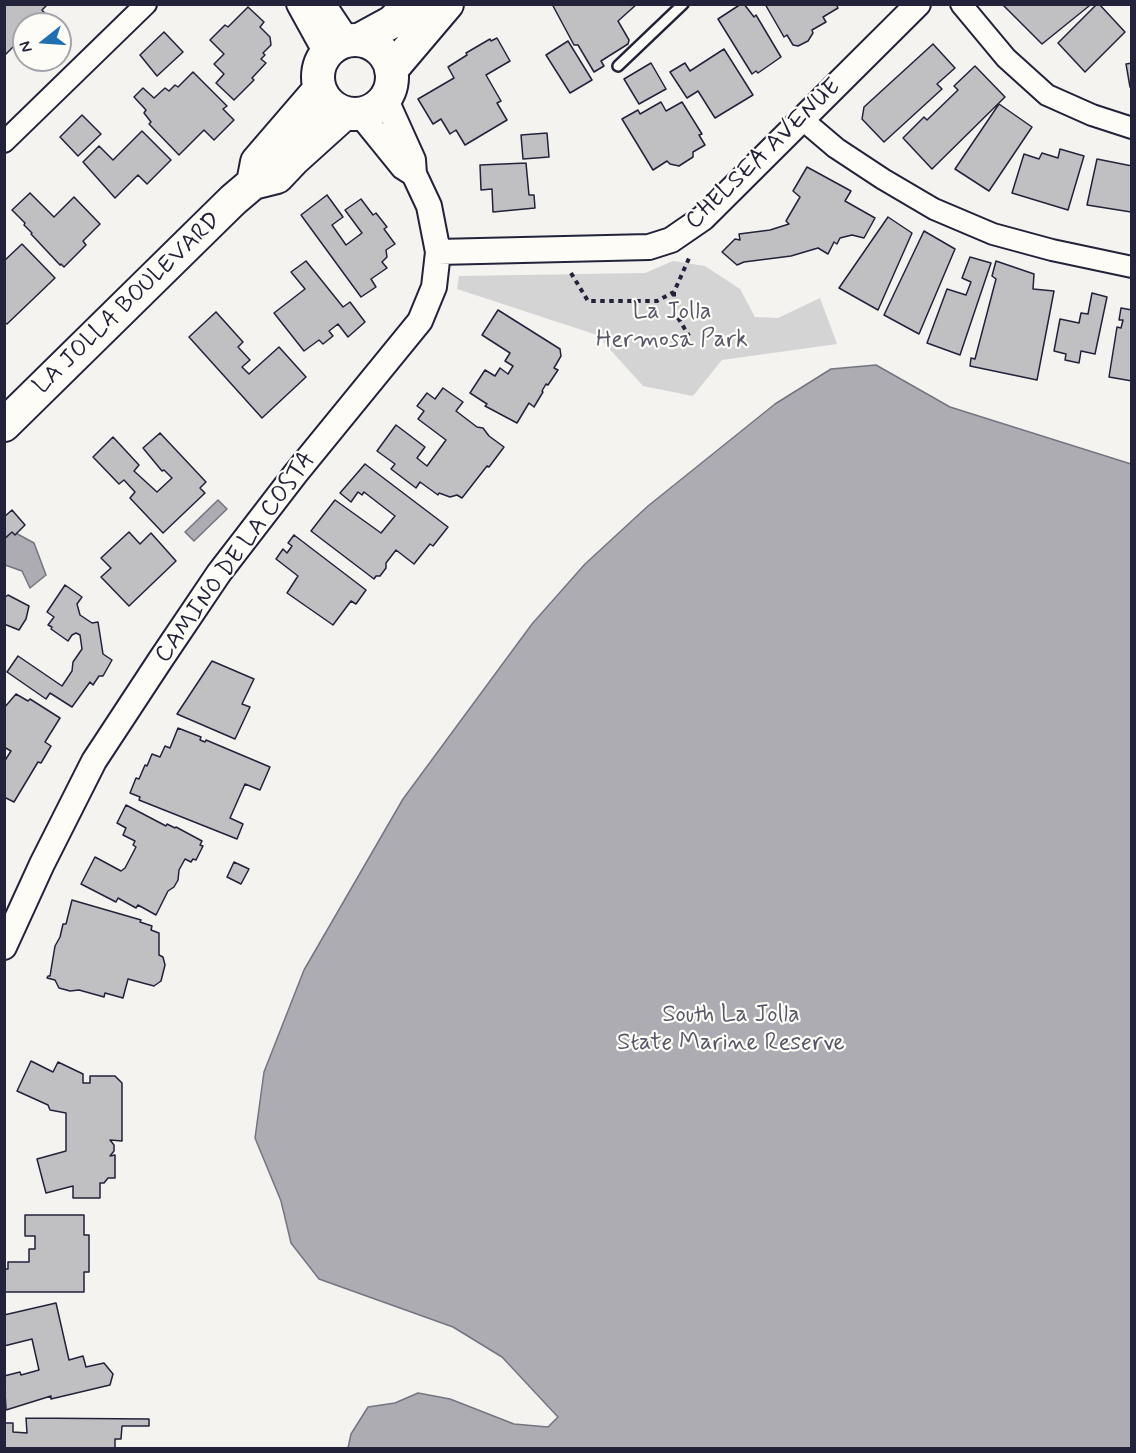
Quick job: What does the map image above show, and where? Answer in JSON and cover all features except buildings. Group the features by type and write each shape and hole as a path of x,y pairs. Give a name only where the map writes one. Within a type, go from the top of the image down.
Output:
{"main road":[{"path":"344,44 370,43 387,59 370,99 335,110 319,90 317,77 319,64 344,44 392,22 410,4"},
{"name":"LA JOLLA BOULEVARD","path":"4,425 253,183 277,177 294,159 370,99 447,4"},
{"name":"LA JOLLA BOULEVARD","path":"253,183 256,162 319,90"}],"street":[{"path":"4,142 146,4"},
{"path":"299,4 344,44"},
{"path":"323,4 344,44"},
{"name":"CHELSEA AVENUE","path":"438,252 649,247 671,240 703,218 918,4"},
{"path":"962,4 1006,58 1047,94 1092,115 1131,128"},
{"name":"CAMINO DE LA COSTA","path":"4,947 42,864 94,761 219,573 296,473 420,321 434,287 438,252 429,206 414,174 403,167 370,99"},
{"path":"803,120 836,148 933,209 993,234 1052,250 1131,267"}],"lane":[{"path":"618,66 683,4"}],"path":[{"path":"689,336 674,311 674,292 694,248"},
{"path":"568,268 588,301 657,301 674,292"}],"green space":[{"name":"La Jolla Hermosa Park","path":"673,261 705,266 740,289 755,317 778,318 820,298 837,344 722,360 693,396 643,386 597,335 457,289 459,276 645,273"}],"shaded area":[{"name":"South La Jolla State Marine Reserve","path":"876,365 950,407 1131,464 1131,1448 348,1448 351,1434 368,1407 395,1403 418,1393 450,1399 514,1424 548,1427 558,1417 502,1357 453,1327 319,1279 291,1243 281,1201 255,1138 264,1072 304,970 403,799 532,624 585,564 648,506 775,404 831,369"},
{"path":"218,500 227,509 194,541 185,532"},
{"path":"12,531 34,543 46,575 30,588 22,571 5,565 5,539"}]}
